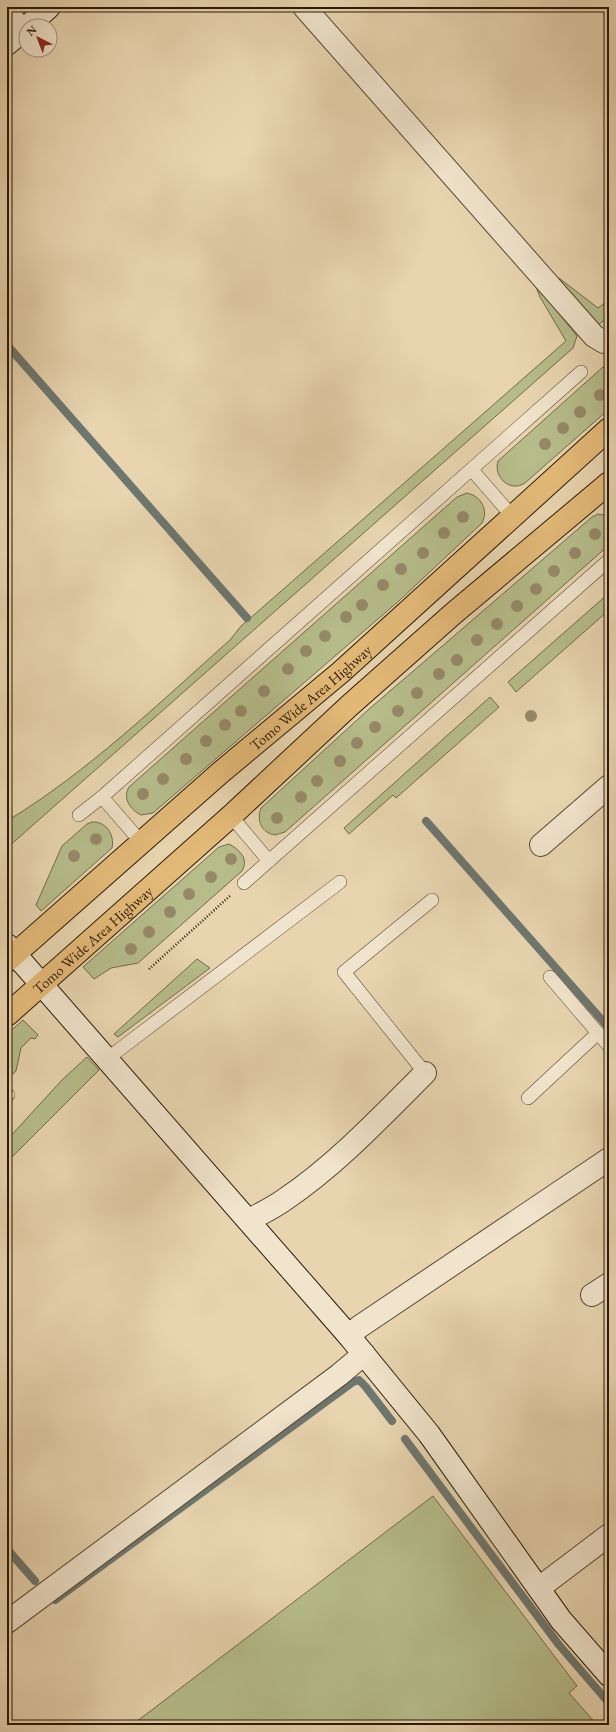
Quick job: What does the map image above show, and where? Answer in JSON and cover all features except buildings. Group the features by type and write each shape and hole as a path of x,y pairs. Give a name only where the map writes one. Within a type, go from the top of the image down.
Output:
{"highway":[{"name":"Tomo Wide Area Highway","path":"10,953 341,672 609,429"},
{"name":"Tomo Wide Area Highway","path":"7,1015 231,816 349,706 442,624 608,487"}],"street":[{"path":"37,18 49,7"},
{"path":"304,7 594,336 604,342 609,342"},
{"path":"7,13 18,22"},
{"path":"7,44 18,35"},
{"path":"540,845 609,786"},
{"path":"10,953 42,985 249,1220 364,1354 429,1434 561,1620 609,1675"},
{"path":"249,1220 284,1200 317,1175 370,1127 425,1073"},
{"path":"349,1336 359,1327 609,1159"},
{"path":"7,1622 339,1375 364,1354"},
{"path":"539,1588 609,1535"}],"lane":[{"path":"79,815 102,797 581,372"},
{"path":"472,470 512,516"},
{"path":"244,883 609,560"},
{"path":"102,797 141,842"},
{"path":"231,816 269,861"},
{"path":"107,1059 340,882"},
{"path":"425,1073 344,972 432,900"},
{"path":"550,977 609,1046"},
{"path":"528,1098 598,1033"}],"path":[{"path":"149,969 244,883"}],"green space":[{"path":"559,278 598,308 609,300 609,316 597,326 568,294"},
{"path":"534,282 577,336 573,348 7,848 7,821 66,781 122,736 230,640 241,626 566,341 540,297"},
{"path":"603,367 609,373 609,409 525,483 519,486 514,486 504,482 498,473 498,461"},
{"path":"467,493 476,497 482,504 485,513 482,523 400,600 153,813 141,815 131,807 127,800 127,791 129,787 457,497"},
{"path":"598,514 609,516 609,545 285,832 275,835 270,834 261,826 259,817 261,808 368,710 592,517"},
{"path":"609,593 609,610 516,692 508,682"},
{"path":"490,697 499,707 396,798 393,795 349,834 344,828"},
{"path":"97,822 105,826 111,834 113,843 112,848 41,911 36,905 62,846 87,824"},
{"path":"229,844 240,852 244,859 244,867 242,871 138,963 111,968 94,979 83,967 219,847"},
{"path":"197,959 210,968 118,1037 114,1034"},
{"path":"23,1020 38,1035 35,1039 31,1038 21,1048 16,1071 7,1079 7,1034"},
{"path":"87,1057 99,1070 7,1162 7,1140 62,1080"},
{"path":"433,1496 577,1686 569,1693 597,1725 132,1725"}],"waterway":[{"path":"7,345 247,618"},
{"path":"426,821 609,1028"},
{"path":"54,1599 55,1600 353,1382 359,1380 392,1421"},
{"path":"405,1439 559,1645 609,1703"},
{"path":"7,1549 35,1581"}]}
